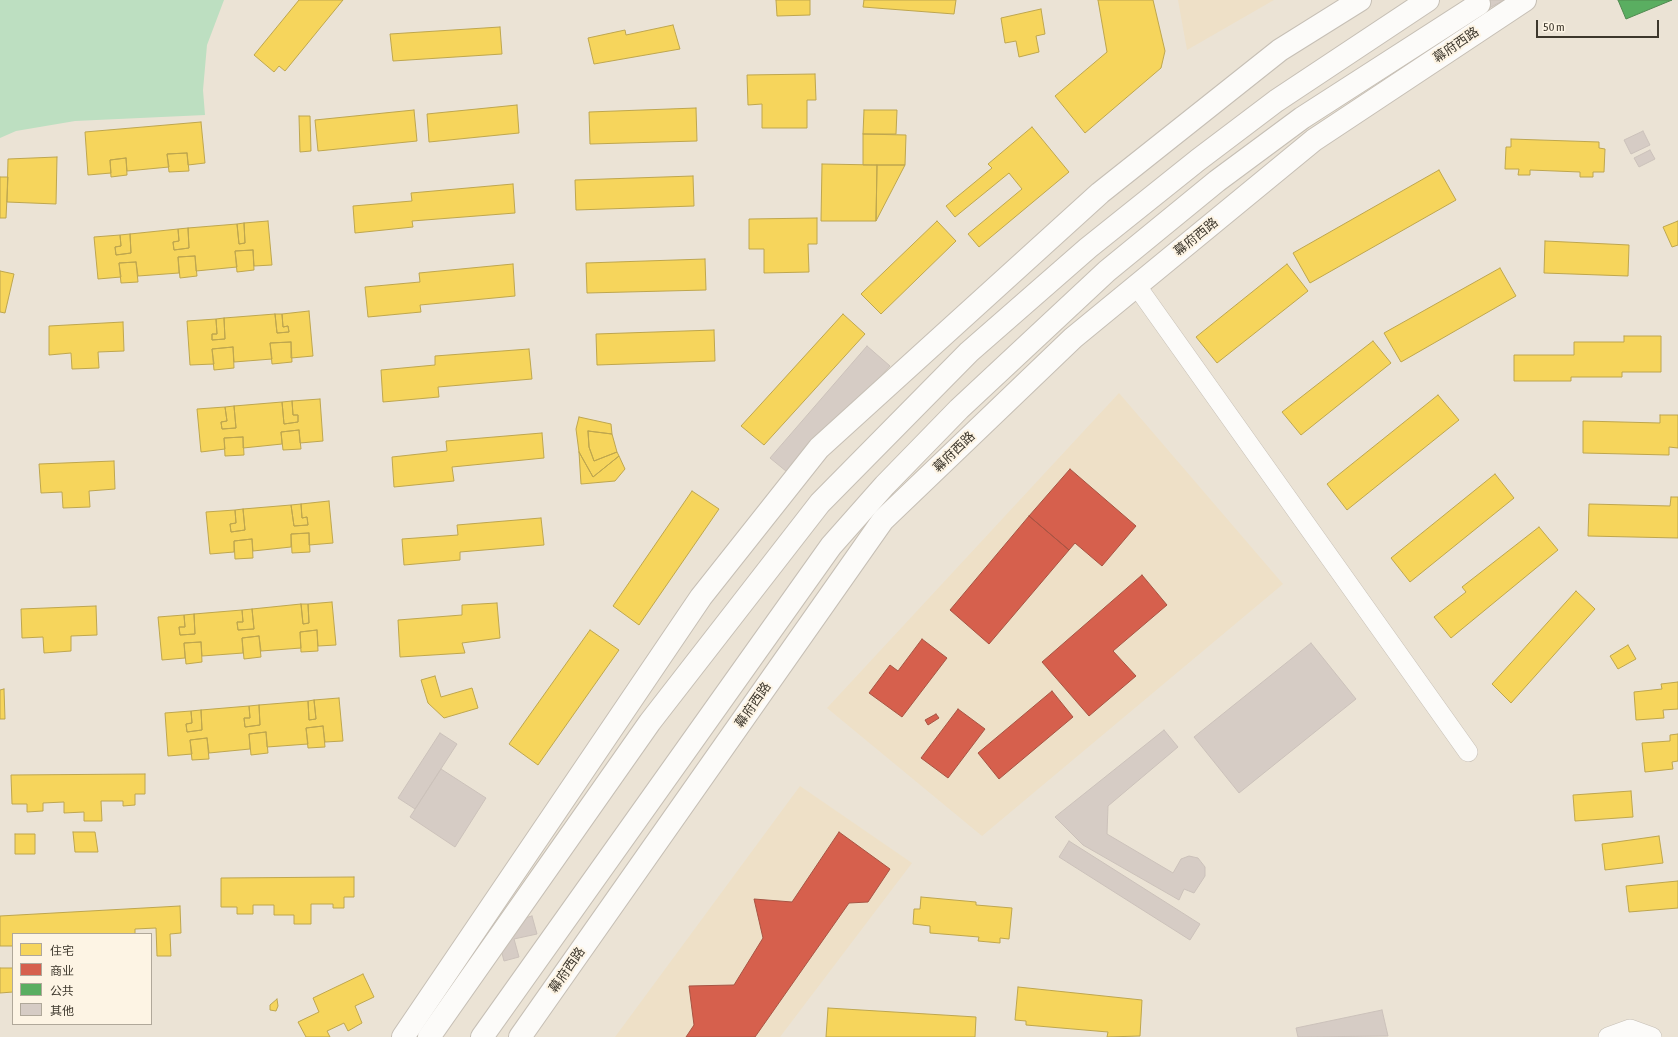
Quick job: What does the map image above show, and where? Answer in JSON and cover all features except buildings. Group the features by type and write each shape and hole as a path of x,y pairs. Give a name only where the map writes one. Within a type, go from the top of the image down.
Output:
{"main road":[{"path":"403,1037 701,597 819,448 1100,193 1280,50 1360,0"},
{"path":"429,1037 650,722 820,503 968,352 1088,248 1198,160 1276,101 1428,0"},
{"name":"幕府西路","path":"520,1037 883,520 1072,338 1314,140 1525,0"},
{"name":"幕府西路","path":"482,1037 830,546 885,485 959,410 1107,271 1211,186 1302,118 1479,4"}],"street":[{"path":"1136,285 1468,752"},
{"path":"1608,1037 1630,1030 1652,1037"}],"shaded area":[{"path":"1178,0 1274,0 1187,50"},
{"path":"1119,393 1283,584 982,836 827,708"},
{"path":"800,786 912,863 780,1037 615,1037"}],"green space":[{"path":"0,0 224,0 207,45 203,90 205,115 75,121 16,131 0,138"}]}
